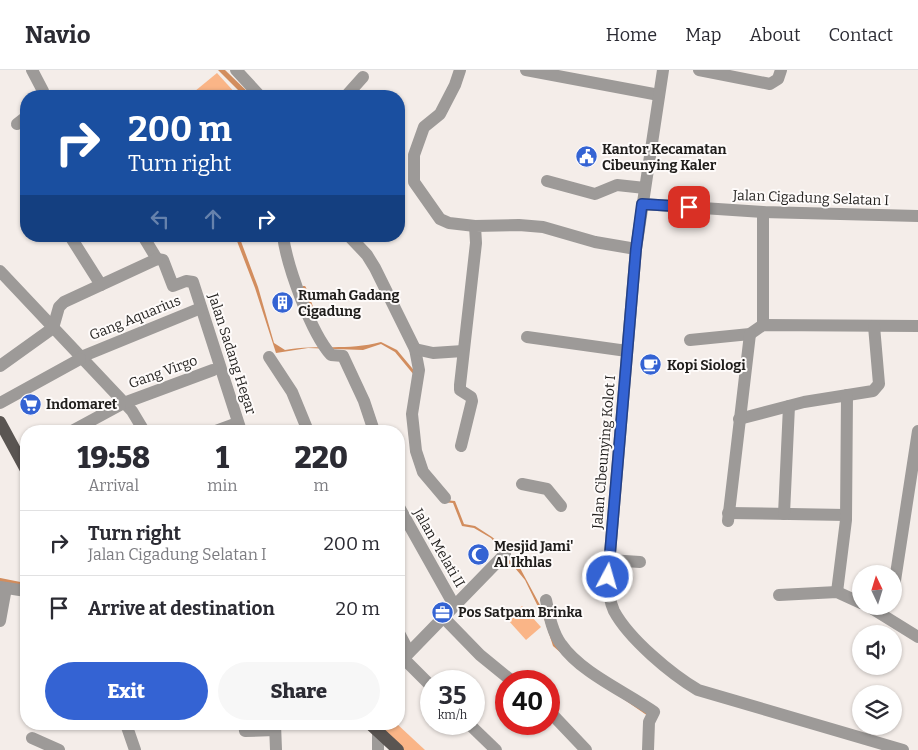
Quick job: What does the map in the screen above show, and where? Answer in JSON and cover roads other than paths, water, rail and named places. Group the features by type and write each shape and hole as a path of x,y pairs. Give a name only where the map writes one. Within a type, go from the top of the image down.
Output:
{"main road":[{"path":"0,422 20,455"},
{"path":"376,730 398,750"}],"street":[{"path":"32,70 43,90"},
{"path":"236,70 254,90"},
{"path":"460,70 456,85 440,114 424,127 414,155 414,182 440,218 475,234 519,224 543,227 595,242 636,249"},
{"path":"526,70 659,95"},
{"name":"Jalan Cibeunying Kolot I","path":"663,70 636,249 609,560 608,589 615,612 644,646 690,686 706,694 903,750"},
{"path":"699,70 770,84 778,79 781,70"},
{"path":"351,90 363,77"},
{"path":"547,182 595,194 618,185 645,188"},
{"name":"Jalan Cigadung Selatan I","path":"642,204 763,212 918,216"},
{"path":"763,212 763,325"},
{"path":"461,446 472,400 471,397 460,390 475,234"},
{"path":"74,242 101,285"},
{"path":"0,366 53,328 59,307 64,302 157,259 147,242"},
{"path":"285,242 292,270 319,338 328,353 334,356 343,356 364,401 372,425"},
{"path":"355,242 367,255 375,268 415,349 419,370 412,414 416,451 423,472 445,498"},
{"name":"Jalan Sadang Hegar","path":"157,259 163,260 173,286 193,282 237,425"},
{"path":"0,271 122,404 132,411 140,425"},
{"name":"Gang Aquarius","path":"0,404 81,358 201,308"},
{"path":"690,340 750,334 763,325 918,326"},
{"path":"739,420 790,406 877,388 874,326"},
{"path":"750,334 728,517 784,514 846,515"},
{"path":"527,337 627,351"},
{"path":"415,349 433,353 463,350"},
{"path":"269,357 292,392 306,425"},
{"name":"Gang Virgo","path":"83,425 122,404 213,370"},
{"path":"837,592 846,515 847,395"},
{"path":"784,514 790,406"},
{"path":"897,565 918,431"},
{"path":"522,484 546,490 561,506"},
{"name":"Jalan Melati II","path":"405,518 454,605"},
{"path":"405,657 501,558"},
{"path":"609,560 640,562"},
{"path":"0,621 3,588 20,589"},
{"path":"779,595 837,592 852,599"},
{"path":"546,600 550,620 561,644 589,671 652,710 648,750"},
{"path":"893,615 918,637"},
{"path":"443,617 480,655 498,670"},
{"path":"405,659 420,675"},
{"path":"560,723 586,750"},
{"path":"128,730 135,750"},
{"path":"275,730 276,750"},
{"path":"374,730 378,750"},
{"path":"478,735 487,745 496,750"},
{"path":"32,738 59,750"}],"waterway":[{"path":"304,288 311,307"},
{"path":"0,580 20,584"}],"place":[{"name":"Kantor Kecamatan Cibeunying Kaler","path":"586,157"},
{"name":"Rumah Gadang Cigadung","path":"282,303"},
{"name":"Kopi Siologi","path":"651,365"},
{"name":"Indomaret","path":"30,404"},
{"name":"Mesjid Jami' Al Ikhlas","path":"478,554"},
{"name":"Pos Satpam Brinka","path":"442,612"}]}
